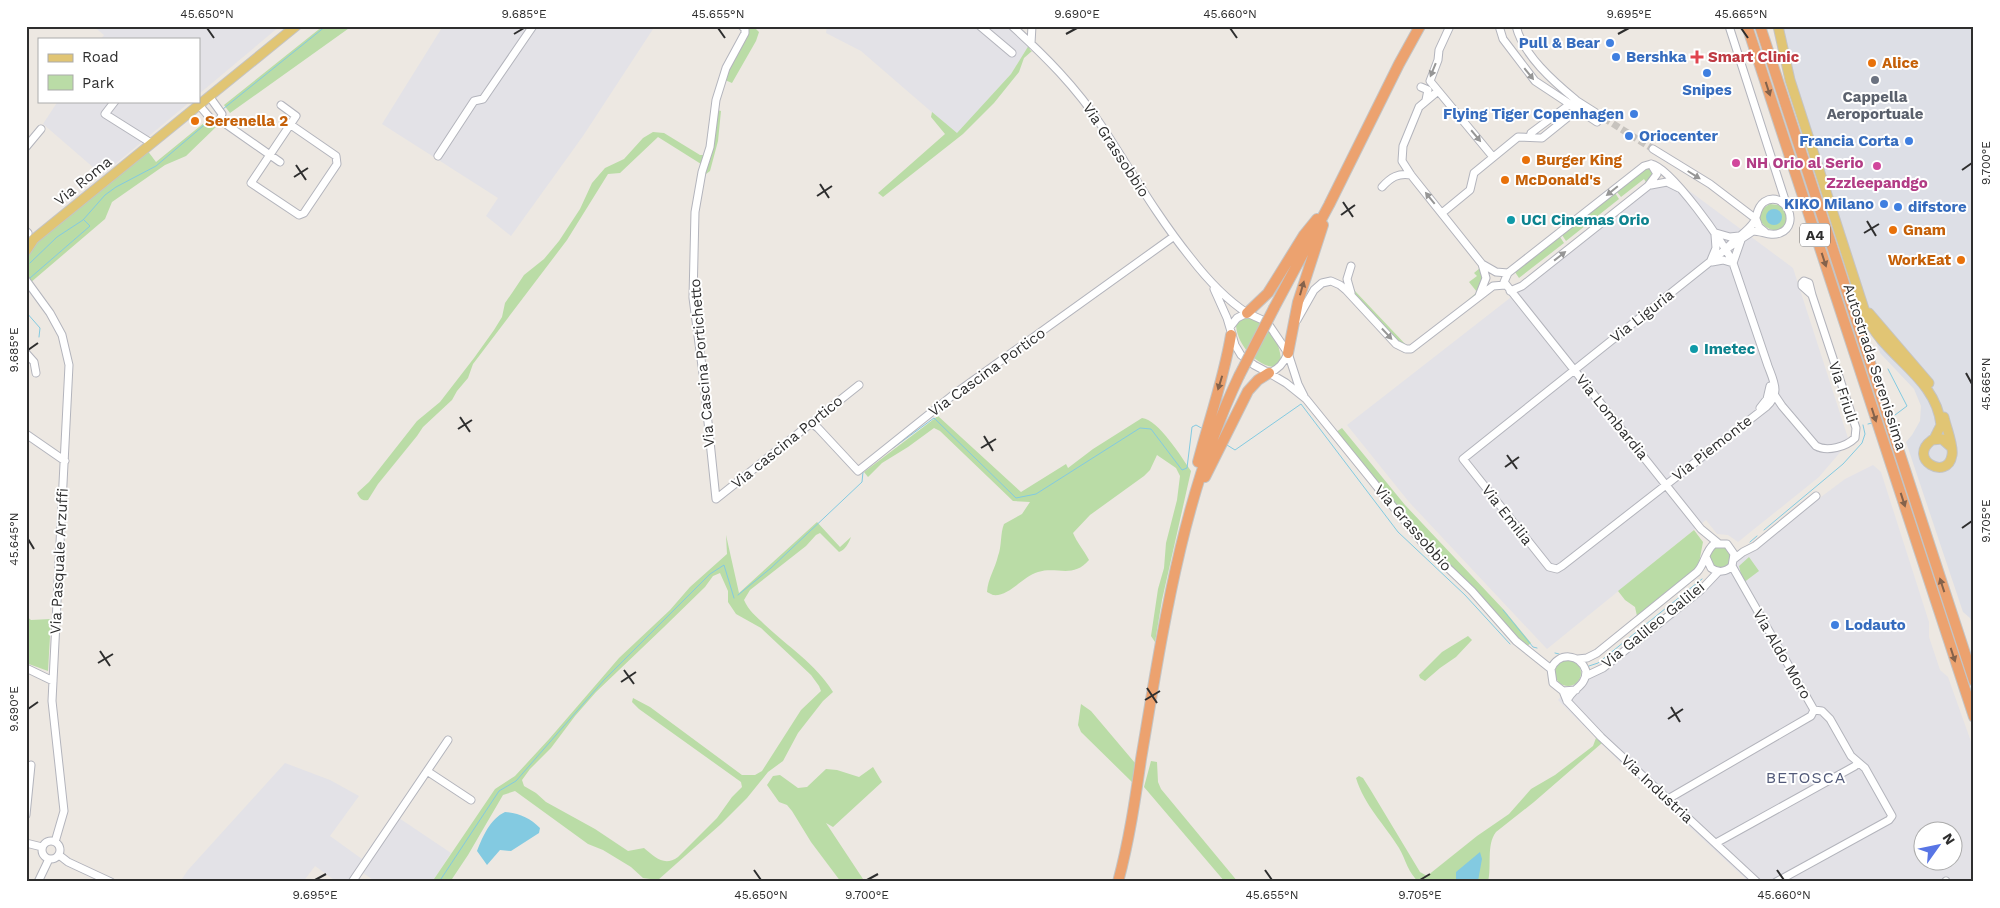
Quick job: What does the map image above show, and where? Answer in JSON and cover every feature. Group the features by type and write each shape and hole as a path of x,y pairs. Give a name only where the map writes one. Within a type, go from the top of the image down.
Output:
{"highway":[{"path":"1399,64 1414,26"},
{"path":"1118,882 1132,823 1172,583 1200,472 1239,376 1420,26"},
{"name":"Autostrada Serenissima","path":"1747,26 1974,717"},
{"name":"Autostrada Serenissima","path":"1760,26 1974,681"},
{"path":"1247,313 1268,293 1304,234 1329,205"},
{"path":"1288,352 1305,276 1329,205"},
{"path":"1190,509 1194,476 1226,363 1230,331"},
{"path":"1190,509 1248,391 1268,373"}],"main road":[{"name":"Via Roma","path":"26,251 29,236 150,143 296,26"},
{"path":"1778,26 1780,43 1790,80 1870,324 1878,336 1922,382 1932,396 1941,425 1934,440"},
{"path":"1780,43 1783,26"},
{"path":"1864,307 1880,328 1918,368 1936,393 1950,446 1952,456 1949,463 1940,468 1932,466 1926,461 1924,454 1927,444 1934,440 1942,439 1950,446"}],"street":[{"path":"438,156 474,101 483,99 533,26"},
{"name":"Via Cascina Portichetto","path":"716,500 693,298 695,212 702,172 710,147 716,100 726,68 744,33 745,29 742,26"},
{"path":"980,26 1012,53"},
{"name":"Via Grassobbio","path":"1012,26 1031,43 1079,94 1173,237 1210,282 1247,313 1267,322 1288,352 1298,384 1306,399 1425,546 1472,592 1516,641 1551,669"},
{"path":"1031,43 1032,26"},
{"path":"1450,26 1439,50 1438,60 1430,78 1432,84 1493,157"},
{"path":"1499,26 1503,40 1535,81 1604,118"},
{"path":"1516,26 1524,46 1545,72 1578,109 1596,122"},
{"path":"1653,149 1710,184 1756,219 1759,227 1765,232 1780,233 1787,228 1790,216 1729,26"},
{"path":"1421,87 1427,88 1429,92 1425,102"},
{"path":"1438,91 1418,110 1401,152 1404,164 1482,264 1496,272 1508,273"},
{"path":"208,96 217,116"},
{"path":"114,102 106,114 150,143"},
{"path":"1530,137 1531,134 1573,102"},
{"path":"198,104 206,112 217,116 280,162"},
{"path":"280,105 296,116 251,183 299,215 304,213 337,164 336,156 291,125"},
{"path":"1442,213 1470,190 1473,174 1518,137 1542,138 1578,109"},
{"path":"26,147 41,129"},
{"path":"1507,288 1504,279 1508,273 1637,170 1646,164 1658,165 1680,189 1726,249 1733,263 1768,366 1772,385"},
{"path":"1293,328 1314,290 1322,283 1331,282 1340,285 1396,344 1406,349 1418,345 1479,296 1496,285 1507,288 1522,286 1648,186 1657,174 1651,164"},
{"path":"1382,187 1396,175 1412,175"},
{"path":"1648,186 1663,182 1680,189"},
{"path":"1742,235 1756,219 1758,209 1765,202 1776,200 1787,206"},
{"path":"1733,263 1747,220 1742,208"},
{"name":"Via Liguria","path":"1715,233 1730,237 1753,232 1765,232"},
{"path":"1709,262 1716,248 1715,233"},
{"name":"Via Liguria","path":"1574,369 1742,235"},
{"name":"Via Cascina Portico","path":"811,424 818,428 858,471 953,395 1173,237"},
{"path":"1709,262 1723,260 1733,263"},
{"path":"1479,296 1486,278 1482,264"},
{"path":"1351,266 1347,279 1353,298"},
{"name":"Via Pasquale Arzuffi","path":"26,280 50,313 62,335 69,365 52,701 64,811 55,842"},
{"name":"Via Grassobbio","path":"1210,282 1222,303 1230,331 1241,354 1254,365 1286,383 1306,399"},
{"path":"1522,286 1520,292 1522,305"},
{"name":"Via Lombardia","path":"1507,288 1701,529 1718,543"},
{"name":"Via Friuli","path":"1772,385 1812,444 1819,448 1827,449 1848,443 1856,435 1856,428 1812,295"},
{"path":"1230,331 1237,318 1247,313"},
{"path":"1268,373 1280,367 1288,352"},
{"path":"26,353 34,362 36,373"},
{"name":"Via Emilia","path":"1574,369 1463,459 1547,565 1552,569 1562,566 1666,484"},
{"name":"Via cascina Portico","path":"716,500 859,385"},
{"name":"Via Friuli","path":"1772,385 1775,397 1790,414"},
{"name":"Via Piemonte","path":"1758,412 1767,399 1772,385"},
{"name":"Via Piemonte","path":"1666,484 1770,403 1775,397"},
{"path":"26,434 65,461"},
{"path":"1707,554 1711,568 1721,571 1816,496"},
{"name":"Via Lombardia","path":"1701,529 1706,541 1707,554"},
{"path":"1539,658 1552,660 1569,656 1578,659 1587,658 1697,572 1714,544 1730,546 1743,552"},
{"path":"1730,546 1734,554 1733,563"},
{"name":"Via Aldo Moro","path":"1733,563 1742,586 1814,710 1822,711 1830,719 1851,756 1866,768 1892,816 1889,820 1776,882"},
{"name":"Via Aldo Moro","path":"1721,571 1734,577 1742,586"},
{"name":"Via Galileo Galilei","path":"1586,676 1603,668 1701,590 1721,571"},
{"path":"1559,658 1551,669 1553,683 1563,691 1576,690"},
{"path":"1567,701 1571,694 1583,684 1586,676 1584,666 1578,659"},
{"path":"26,668 53,681"},
{"name":"Via Industria","path":"1563,691 1567,701 1601,736 1758,882"},
{"path":"1668,799 1811,716 1814,710"},
{"path":"352,882 448,740"},
{"path":"1716,843 1855,766 1858,762"},
{"path":"26,815 31,765"},
{"path":"427,770 471,800"},
{"path":"42,847 45,843 55,842 60,847 60,854 68,862 112,882"},
{"path":"26,843 42,847"},
{"path":"42,847 43,855 49,860"},
{"path":"49,860 53,860 60,854"},
{"path":"38,882 49,860"},
{"name":"Via Industria","path":"1749,874 1753,882"}],"shaded area":[{"path":"93,26 280,26 200,93 200,38 102,38 104,35"},
{"path":"443,26 521,26 525,29 528,26 655,26 583,136 511,236 486,216 498,198 382,124"},
{"path":"827,26 1007,26 1029,45 1011,74 957,134 861,51 826,33"},
{"path":"1776,26 1974,26 1974,630 1970,618 1963,612 1906,442 1920,421 1921,406 1914,389 1880,353"},
{"path":"57,102 190,102 102,175 43,124"},
{"path":"1668,175 1793,268 1848,438 1843,449 1819,477 1738,542 1728,535 1717,534 1706,520 1547,649 1409,502 1347,425"},
{"path":"1873,465 1881,472 1929,622 1929,637 1940,670 1948,677 1974,750 1974,882 1749,882 1620,762 1558,700 1614,652 1845,479"},
{"path":"285,763 330,780 359,796 330,836 362,859 393,814 451,853 432,882 376,882 363,873 357,882 337,882 315,866 303,882 180,882 188,870"}],"green space":[{"path":"323,26 352,26 230,113 224,105"},
{"path":"744,26 753,26 759,32 756,41 732,83 725,80 745,38 747,31"},
{"path":"1029,45 1032,51 1024,58 1019,72 994,103 963,134 883,197 878,193 945,134 931,117 932,112 957,133 1011,74"},
{"path":"717,110 721,111 718,141 710,171 706,174 701,164 658,137 620,173 608,174 567,240 473,364 468,378 452,400 423,427 378,484 368,500 360,498 357,493 369,482 417,421 440,402 474,358 502,317 505,303 524,275 544,259 559,241 580,209 592,183 605,168 624,159 643,138 653,132 664,133 700,155 710,155"},
{"path":"210,118 217,126 186,156 165,165 112,202 105,219 30,283 26,270 32,246 147,150 156,162"},
{"path":"1647,168 1654,170 1653,177 1646,182 1644,179 1621,197 1617,192"},
{"path":"1615,193 1619,199 1566,241 1562,235"},
{"path":"1770,204 1780,206 1786,213 1787,218 1784,226 1779,230 1766,227 1762,222 1760,216 1762,210"},
{"path":"1560,237 1564,243 1519,278 1515,272"},
{"path":"1477,261 1482,269 1483,277 1477,292 1469,282 1477,276 1474,273 1480,268"},
{"path":"1353,287 1407,346 1398,342 1353,293"},
{"path":"1246,317 1266,327 1275,339 1281,361 1274,367 1260,362 1253,357 1239,338 1236,324"},
{"path":"938,416 1021,492 1066,464 1068,468 1093,449 1142,418 1149,420 1163,432 1191,471 1162,600 1155,642 1151,636 1158,589 1164,568 1166,543 1177,500 1180,476 1176,468 1157,455 1150,470 1144,476 1090,515 1073,533 1089,560 1083,566 1071,571 1038,572 1032,574 1005,593 993,595 987,592 999,552 1004,524 1022,514 1030,502 1013,501 940,431 934,428 882,463 868,477 864,472"},
{"path":"1342,428 1405,505 1504,610 1531,643 1526,647 1427,547 1336,432"},
{"path":"817,522 840,547 851,537 843,550 839,552 820,533 816,535 806,546 750,590 744,600 756,616 801,656 833,692 823,701 798,733 783,761 768,772 747,798 721,824 658,880 643,878 631,867 603,850 588,844 515,791 503,795 450,882 432,882 495,789 515,776 619,658 670,610 690,587 727,554 726,535 739,593","holes":["720,573 728,591 728,602 736,614 761,628 811,675 821,691 801,710 762,771 755,775 742,775 650,707 633,698 632,702 639,709 741,782 742,787 732,797 717,818 678,857 673,860 664,861 644,848 628,851 595,829 546,802 524,786 522,780 530,769 551,748 596,692 705,587 713,576"]},
{"path":"1694,530 1703,542 1699,563 1696,568 1637,616 1635,607 1625,600 1618,591"},
{"path":"1723,546 1731,553 1730,564 1724,569 1712,566 1708,555 1712,548"},
{"path":"1749,557 1759,571 1743,583 1739,566"},
{"path":"26,616 31,620 51,619 48,671 26,663"},
{"path":"1468,636 1472,640 1456,657 1425,681 1420,678 1419,675 1442,652"},
{"path":"1568,660 1577,664 1581,673 1577,682 1568,686 1559,682 1555,673 1559,664"},
{"path":"1081,704 1091,711 1135,763 1133,783 1081,732 1078,725"},
{"path":"1596,738 1602,743 1496,832 1490,849 1488,882 1419,882 1393,839 1369,806 1356,778 1359,776 1363,778 1420,872 1427,876 1477,836 1509,814 1531,789 1555,775 1593,746"},
{"path":"1151,761 1157,762 1158,782 1161,789 1238,882 1225,882 1144,787"},
{"path":"873,767 882,782 833,827 826,823 865,882 841,882 811,842 792,811 787,805 779,802 767,785 773,776 780,775 798,788 807,787 826,769 837,770 859,777"}],"water":[{"path":"1774,209 1782,217 1774,225 1766,217"},
{"path":"505,812 520,815 532,821 540,828 539,833 511,851 500,850 487,865 477,851 491,823"},
{"path":"1480,852 1482,859 1478,881 1458,882 1456,872"}],"waterway":[{"path":"223,109 326,26"},
{"path":"30,263 57,237 83,220 105,195 116,187 156,166 209,121"},
{"path":"30,278 90,226 84,220"},
{"path":"26,312 40,328 39,337"},
{"path":"1888,369 1907,406 1895,415"},
{"path":"1227,445 1235,450 1301,404 1398,532 1465,595 1510,644"},
{"path":"893,448 934,418 1016,498 1036,494 1140,428 1151,429 1182,470 1187,468 1192,427 1196,425 1203,429"},
{"path":"1868,424 1872,423"},
{"path":"1764,530 1843,464 1862,443 1865,434 1863,425"},
{"path":"738,595 771,568 862,482 863,472"},
{"path":"1750,542 1757,536"},
{"path":"439,882 499,791 516,781 604,680 710,574 724,565 734,598"},
{"path":"1589,666 1598,663 1702,579"},
{"path":"1503,610 1533,647 1537,648"},
{"path":"1555,653 1559,654"}],"tunnel":[{"path":"1604,118 1653,149"}],"place":[{"name":"Pull & Bear","path":"1610,43"},
{"name":"Bershka","path":"1616,57"},
{"name":"Smart Clinic","path":"1697,57"},
{"name":"Alice","path":"1872,63"},
{"name":"Snipes","path":"1707,73"},
{"name":"Cappella Aeroportuale","path":"1875,80"},
{"name":"Flying Tiger Copenhagen","path":"1634,114"},
{"name":"Serenella 2","path":"195,121"},
{"name":"Oriocenter","path":"1629,136"},
{"name":"Francia Corta","path":"1909,141"},
{"name":"Burger King","path":"1526,160"},
{"name":"NH Orio al Serio","path":"1736,163"},
{"name":"Zzzleepandgo","path":"1877,166"},
{"name":"McDonald's","path":"1505,180"},
{"name":"KIKO Milano","path":"1884,204"},
{"name":"difstore","path":"1898,207"},
{"name":"UCI Cinemas Orio","path":"1511,220"},
{"name":"Gnam","path":"1893,230"},
{"name":"WorkEat","path":"1961,260"},
{"name":"Imetec","path":"1694,349"},
{"name":"Lodauto","path":"1835,625"}],"district":[{"name":"BETOSCA","path":"1806,777"}]}
